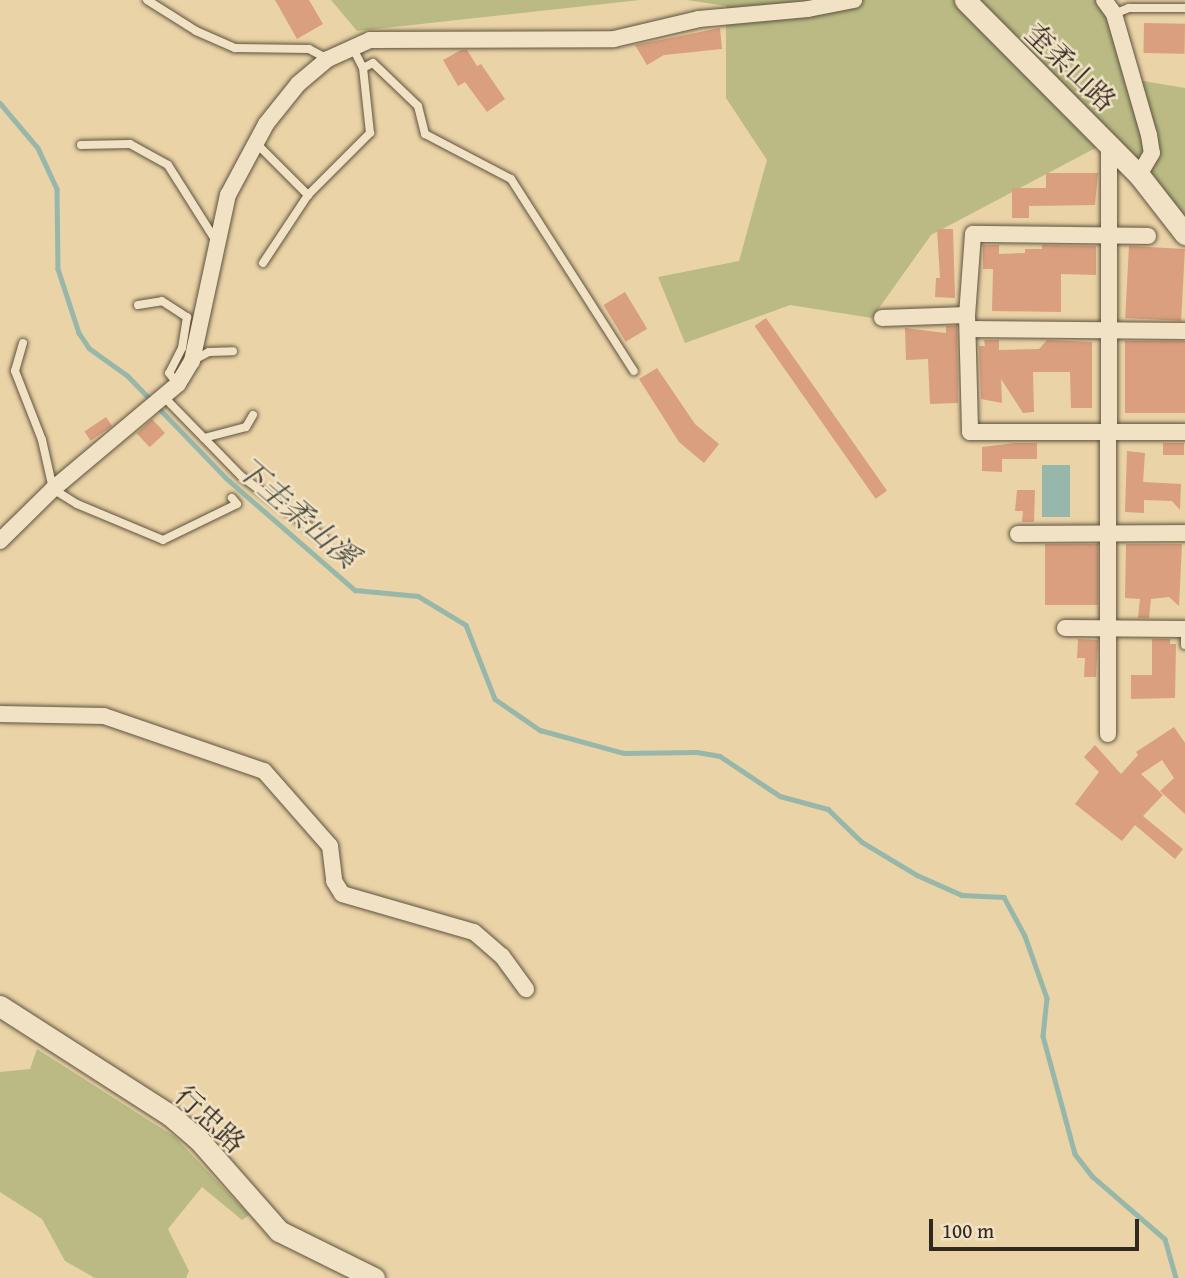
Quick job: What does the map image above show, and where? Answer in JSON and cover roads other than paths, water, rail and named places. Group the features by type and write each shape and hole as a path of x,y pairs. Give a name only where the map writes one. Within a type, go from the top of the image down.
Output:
{"street":[{"path":"0,541 53,489 178,384 192,361 228,195 256,143 298,84 328,59 370,40 614,39 699,19 808,9 854,0"},
{"name":"奎柔山路","path":"965,0 1109,143 1139,175 1185,234"},
{"path":"1104,0 1114,15 1149,135 1152,153 1139,175"},
{"name":"奎柔山路","path":"1108,734 1109,143"},
{"path":"1148,236 973,234 968,322 970,432 1185,432"},
{"path":"882,318 1108,331 1185,331"},
{"path":"1018,534 1185,533"},
{"path":"1065,628 1185,629"},
{"path":"0,714 104,716 264,771 330,846 334,881 342,894 474,932 502,956 526,989"},
{"name":"行忠路","path":"0,1006 170,1115 200,1140 279,1231 374,1278"}],"lane":[{"path":"147,0 197,31 235,48 309,49 328,59"},
{"path":"1114,15 1129,8 1185,9"},
{"path":"263,264 308,195 370,134 363,68 353,48"},
{"path":"363,68 373,63 418,106 425,134 511,179 634,371"},
{"path":"256,143 308,195"},
{"path":"81,145 130,144 168,165 217,244"},
{"path":"138,306 162,301 187,317 182,348 169,373 178,384"},
{"path":"23,344 15,371 42,440 53,489 76,504 163,540 237,504 232,498"},
{"path":"192,361 209,352 233,351"},
{"path":"161,399 240,476 324,538"},
{"path":"204,438 246,427 253,415"},
{"path":"1185,629 1185,645"}],"waterway":[{"name":"下圭柔山溪","path":"0,103 38,148 57,189 58,269 79,333 89,348 128,376 226,478 355,590 418,596 466,625 495,699 540,730 624,753 697,752 720,756 780,796 828,809 862,842 917,875 962,895 1004,897 1025,936 1047,998 1043,1036 1075,1154 1092,1176 1165,1239 1176,1278"}]}
